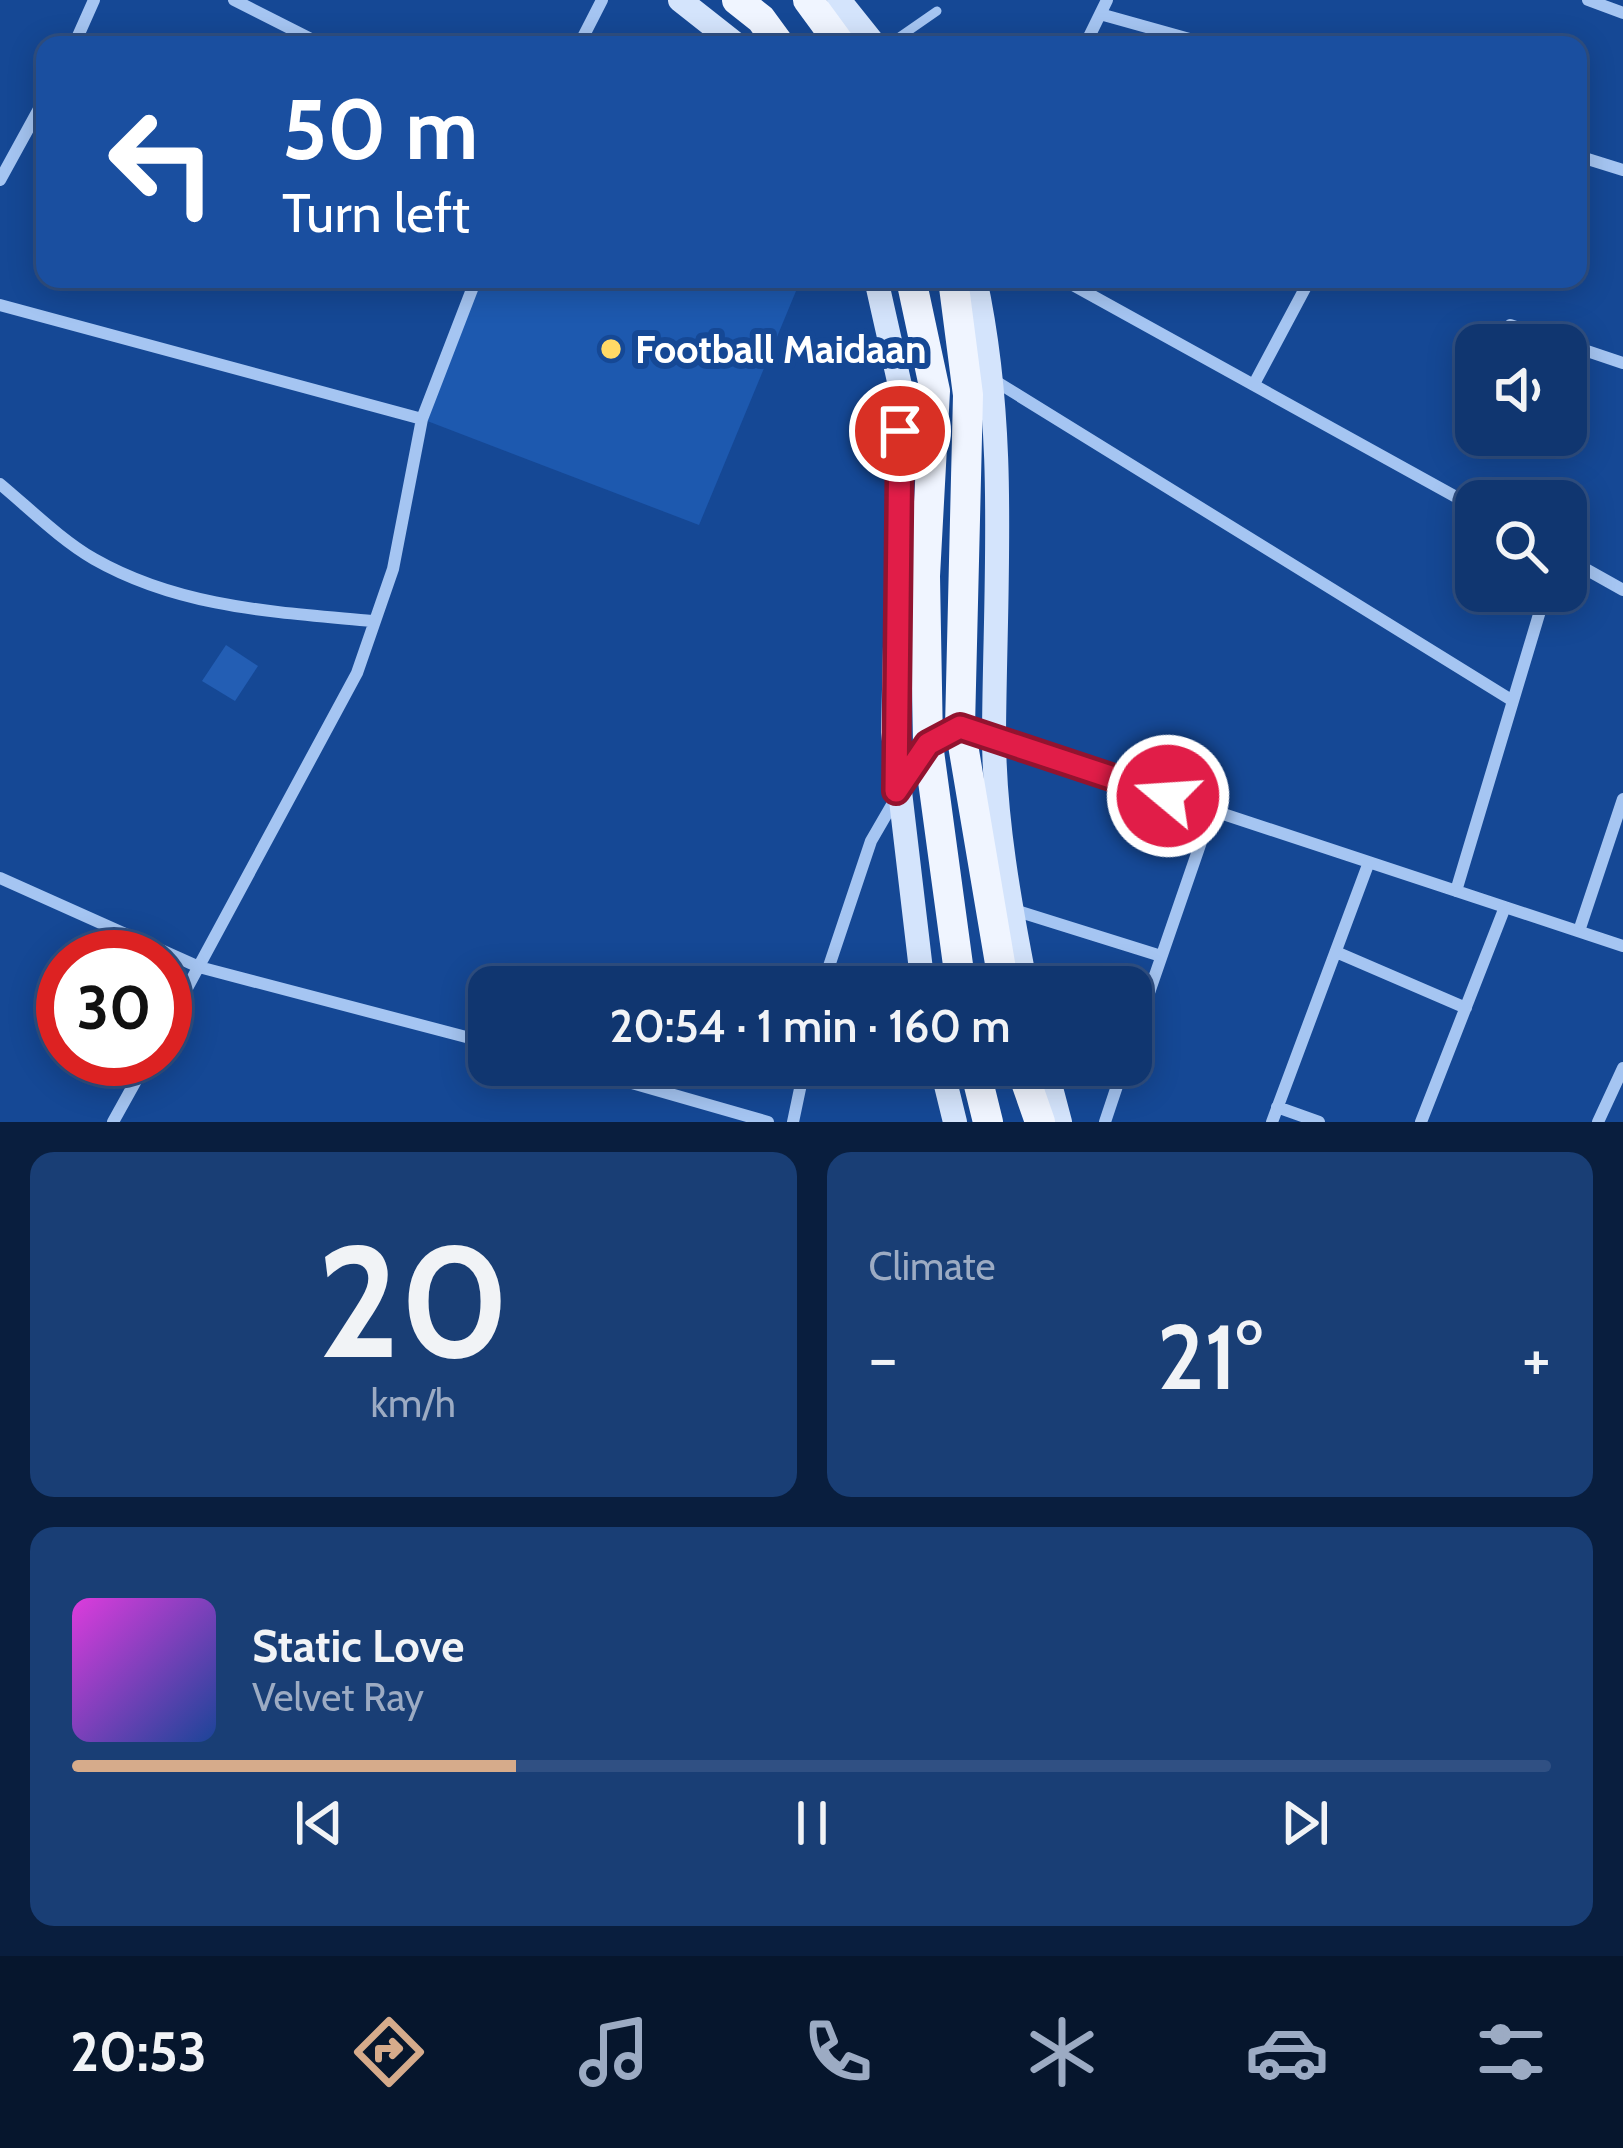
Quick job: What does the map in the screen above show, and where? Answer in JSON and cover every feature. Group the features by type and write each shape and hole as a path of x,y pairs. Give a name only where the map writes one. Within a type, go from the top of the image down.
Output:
{"main road":[{"path":"736,0 761,19 773,36"},
{"path":"808,0 834,36"},
{"path":"913,288 935,391 926,576 928,744 958,966"},
{"path":"955,288 980,387 960,727 1000,966"},
{"path":"979,1086 988,1122"},
{"path":"1027,1086 1040,1122"}],"street":[{"path":"78,36 94,0"},
{"path":"234,0 305,36"},
{"path":"584,36 602,0"},
{"path":"680,0 726,36"},
{"path":"839,0 867,36"},
{"path":"1089,36 1106,0"},
{"path":"1588,0 1623,13"},
{"path":"1100,14 1179,36"},
{"path":"0,180 36,114"},
{"path":"1587,159 1623,170"},
{"path":"192,980 357,673 392,568 422,419 473,288"},
{"path":"878,288 902,390 896,791 920,966"},
{"path":"977,288 981,309"},
{"path":"985,288 980,387 1001,552 994,738 1010,908 1022,966"},
{"path":"1078,288 1455,496"},
{"path":"1254,384 1305,288"},
{"path":"0,305 422,419"},
{"path":"1587,351 1623,363"},
{"path":"980,387 1513,701"},
{"path":"0,484 90,557 149,586 256,610 372,621"},
{"path":"1587,570 1623,590"},
{"path":"1456,891 1540,612"},
{"path":"829,966 871,841 896,791 928,744 960,727 1623,946"},
{"path":"1580,931 1623,799"},
{"path":"1152,985 1212,810"},
{"path":"1272,1122 1370,862"},
{"path":"0,878 199,967 468,1037"},
{"path":"1421,1122 1505,907"},
{"path":"1010,908 1162,956"},
{"path":"1336,952 1466,1008"},
{"path":"1598,1122 1623,1068"},
{"path":"113,1122 133,1086"},
{"path":"642,1086 768,1122"},
{"path":"794,1122 802,1086"},
{"path":"946,1086 955,1122"},
{"path":"1051,1086 1060,1122"},
{"path":"1105,1122 1117,1086"},
{"path":"1277,1107 1319,1122"}],"lane":[{"path":"900,36 937,11"}],"shaded area":[{"name":"Football Maidaan","path":"473,288 797,288 699,525 422,419"}],"building":[{"path":"226,645 258,666 235,701 202,681"}],"place":[{"name":"Football Maidaan","path":"611,349"}],"route":[{"path":"900,431 893,731 896,791 928,744 960,727 1168,796"}]}
